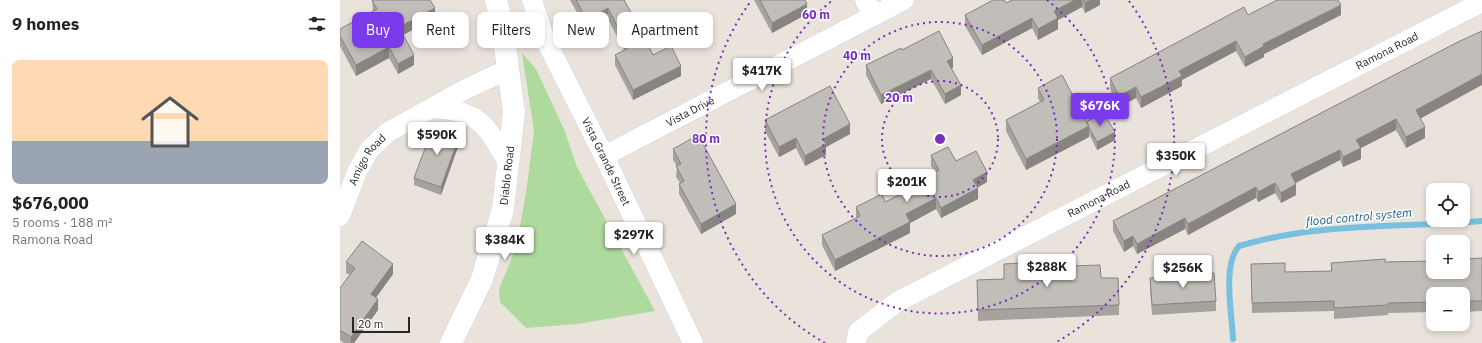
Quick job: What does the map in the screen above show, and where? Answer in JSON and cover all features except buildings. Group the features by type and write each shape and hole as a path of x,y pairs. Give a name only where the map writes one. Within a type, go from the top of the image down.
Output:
{"street":[{"name":"Diablo Road","path":"451,343 482,279 503,209 514,112 496,0"},
{"name":"Vista Grande Street","path":"532,0 544,37 604,156 693,343"},
{"name":"Vista Drive","path":"604,156 869,8 904,0"},
{"name":"Ramona Road","path":"856,343 858,332 897,302 1482,2"},
{"name":"Amigo Road","path":"340,216 357,172 369,150 388,132 464,90 508,69"},
{"path":"433,108 454,109 471,115 484,125 495,140 508,163"}],"green space":[{"path":"522,53 536,69 564,129 577,167 655,311 577,324 526,328 500,302 499,289 516,248 526,193 534,131"}],"waterway":[{"name":"flood control system","path":"1233,339 1229,277 1234,254 1239,246 1269,238 1330,229 1482,221"}]}
